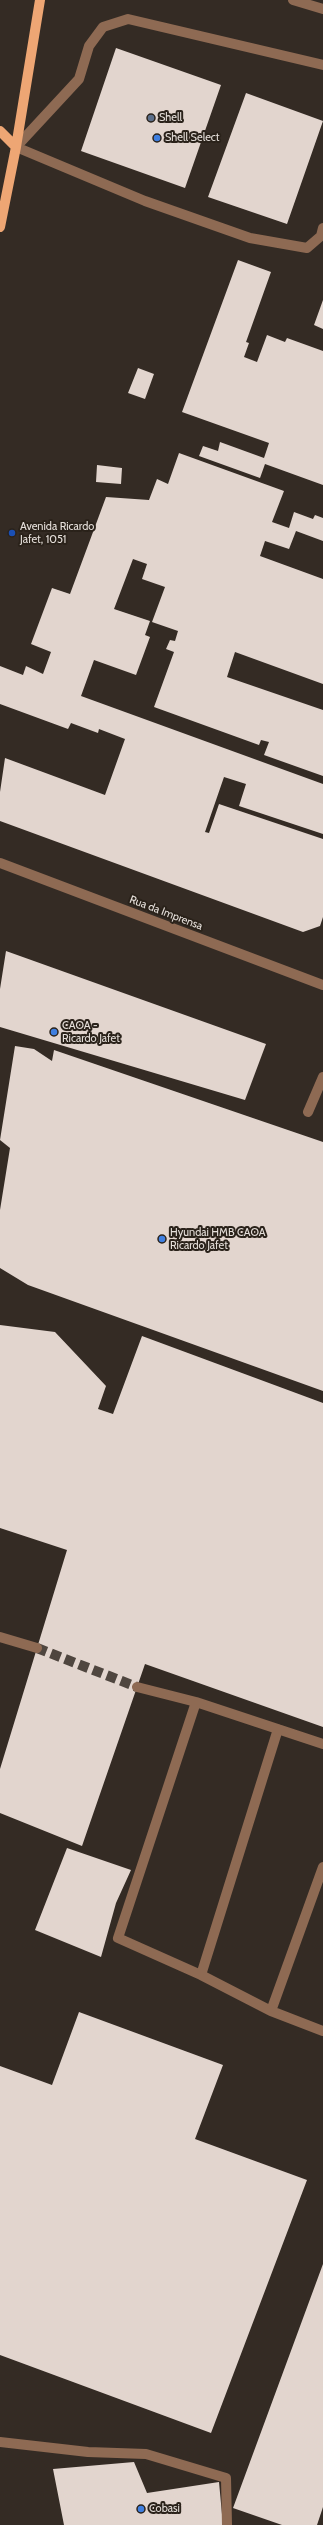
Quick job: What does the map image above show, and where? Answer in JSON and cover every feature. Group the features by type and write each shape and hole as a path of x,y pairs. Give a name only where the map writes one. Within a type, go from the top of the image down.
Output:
{"main road":[{"path":"0,227 16,147 40,0"},
{"path":"0,131 16,147"}],"street":[{"path":"293,0 323,9"},
{"path":"323,65 128,19 103,27 89,46 79,79 16,147 145,201 250,238 307,248 320,236 323,228"},
{"name":"Rua da Imprensa","path":"0,864 323,985"},
{"path":"308,1112 323,1077"},
{"path":"0,1637 37,1648"},
{"path":"137,1688 196,1702 323,1744"},
{"path":"196,1702 118,1938 201,1975 271,2011 323,2031"},
{"path":"201,1975 278,1729"},
{"path":"271,2011 323,1867"},
{"path":"0,2442 88,2452 146,2454 226,2478 227,2525"}],"building":[{"name":"Shell","path":"116,48 221,85 185,188 81,151"},
{"path":"246,93 323,121 287,224 208,197"},
{"path":"238,260 271,272 246,342 249,343 244,357 257,362 267,335 285,342 287,338 323,351 323,485 265,464 260,478 199,456 203,446 218,451 220,442 264,458 269,443 182,412"},
{"path":"323,300 323,329 314,325"},
{"path":"138,368 154,374 145,399 128,393"},
{"path":"179,453 284,491 272,522 289,528 294,512 313,519 315,515 323,518 323,541 296,531 289,549 265,541 260,556 323,579 323,684 235,652 227,677 323,710 323,776 264,755 269,742 261,740 259,745 154,707 174,652 166,649 170,640 175,641 178,631 152,622 165,587 142,579 147,564 133,559 114,609 150,621 145,635 150,637 136,675 94,660 81,696 323,784 323,834 239,806 246,784 224,777 205,832 209,833 219,804 323,839 323,917 320,926 303,932 0,821 0,792 5,758 105,795 125,739 99,729 98,733 71,723 68,729 0,704 0,666 23,675 26,666 43,674 51,652 31,644 52,588 70,594 106,497 149,500 157,479 168,484"},
{"path":"97,465 122,468 121,484 96,482"},
{"path":"6,951 266,1044 245,1100 0,1027 0,989"},
{"name":"Hyundai HMB CAOA Ricardo Jafet","path":"15,1046 34,1049 52,1061 54,1050 323,1142 323,1391 28,1285 0,1268 0,1210 10,1148 0,1140"},
{"path":"0,1325 55,1332 106,1386 98,1409 113,1414 142,1336 323,1403 323,1727 145,1664 82,1846 0,1813 0,1769 67,1550 0,1528"},
{"path":"67,1848 131,1870 116,1903 101,1957 35,1930"},
{"path":"79,2012 223,2065 195,2139 307,2180 211,2433 0,2355 0,2066 52,2085"},
{"path":"323,2264 323,2507 317,2525 282,2525 233,2508"},
{"name":"Cobasi","path":"134,2462 147,2493 219,2482 223,2525 64,2525 53,2469"}],"tunnel":[{"path":"37,1648 137,1687"}],"place":[{"name":"Shell","path":"151,118"},
{"name":"Shell Select","path":"157,138"},
{"name":"Avenida Ricardo Jafet, 1051","path":"12,533"},
{"name":"CAOA - Ricardo Jafet","path":"54,1032"},
{"name":"Hyundai HMB CAOA Ricardo Jafet","path":"162,1239"},
{"name":"Cobasi","path":"141,2509"}]}
